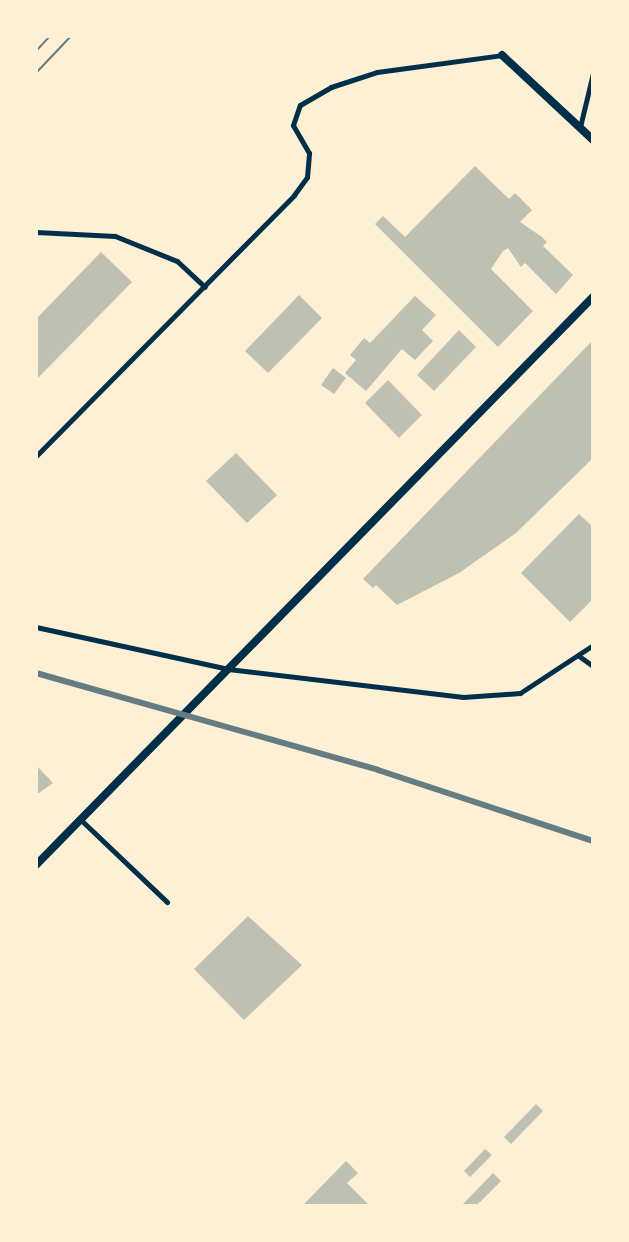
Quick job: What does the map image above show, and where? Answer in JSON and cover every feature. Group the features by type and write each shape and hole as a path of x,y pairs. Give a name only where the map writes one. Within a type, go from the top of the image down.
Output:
{"street":[{"path":"502,55 593,140"},
{"path":"36,865 593,297"}],"lane":[{"path":"36,456 205,287 307,177 309,153 293,125 300,105 331,87 377,72 502,55"},
{"path":"580,128 593,73"},
{"path":"36,232 115,236 177,261 205,287"},
{"path":"36,627 228,669 463,697 520,693 593,645"},
{"path":"579,656 593,666"},
{"path":"80,820 167,902"}],"building":[{"path":"475,166 509,199 515,193 532,210 520,222 547,242 543,246 573,275 556,294 525,263 521,267 508,248 503,251 491,269 533,311 498,347 375,224 383,216 405,237"},
{"path":"101,252 132,282 36,380 36,319"},
{"path":"299,295 322,318 268,373 245,351"},
{"path":"415,296 436,315 422,330 433,341 415,360 402,349 366,391 345,373 356,360 350,355 364,338 370,343"},
{"path":"459,330 476,347 434,391 417,375"},
{"path":"593,340 593,458 516,533 459,573 397,605 376,585 373,588 363,579"},
{"path":"333,368 346,378 334,394 321,385"},
{"path":"388,380 422,415 399,438 365,403"},
{"path":"236,453 277,495 247,523 206,481"},
{"path":"579,514 593,527 593,599 570,622 521,573"},
{"path":"36,767 53,783 36,795"},
{"path":"248,916 302,965 244,1020 194,969"},
{"path":"536,1104 543,1111 511,1144 504,1137"},
{"path":"485,1149 492,1155 470,1177 464,1171"},
{"path":"346,1161 358,1173 347,1183 370,1206 302,1206"},
{"path":"493,1173 501,1181 476,1206 461,1206"}],"tram line":[{"path":"36,51 50,36"},
{"path":"36,73 71,36"}],"railway":[{"path":"36,673 378,770 593,841"}]}
